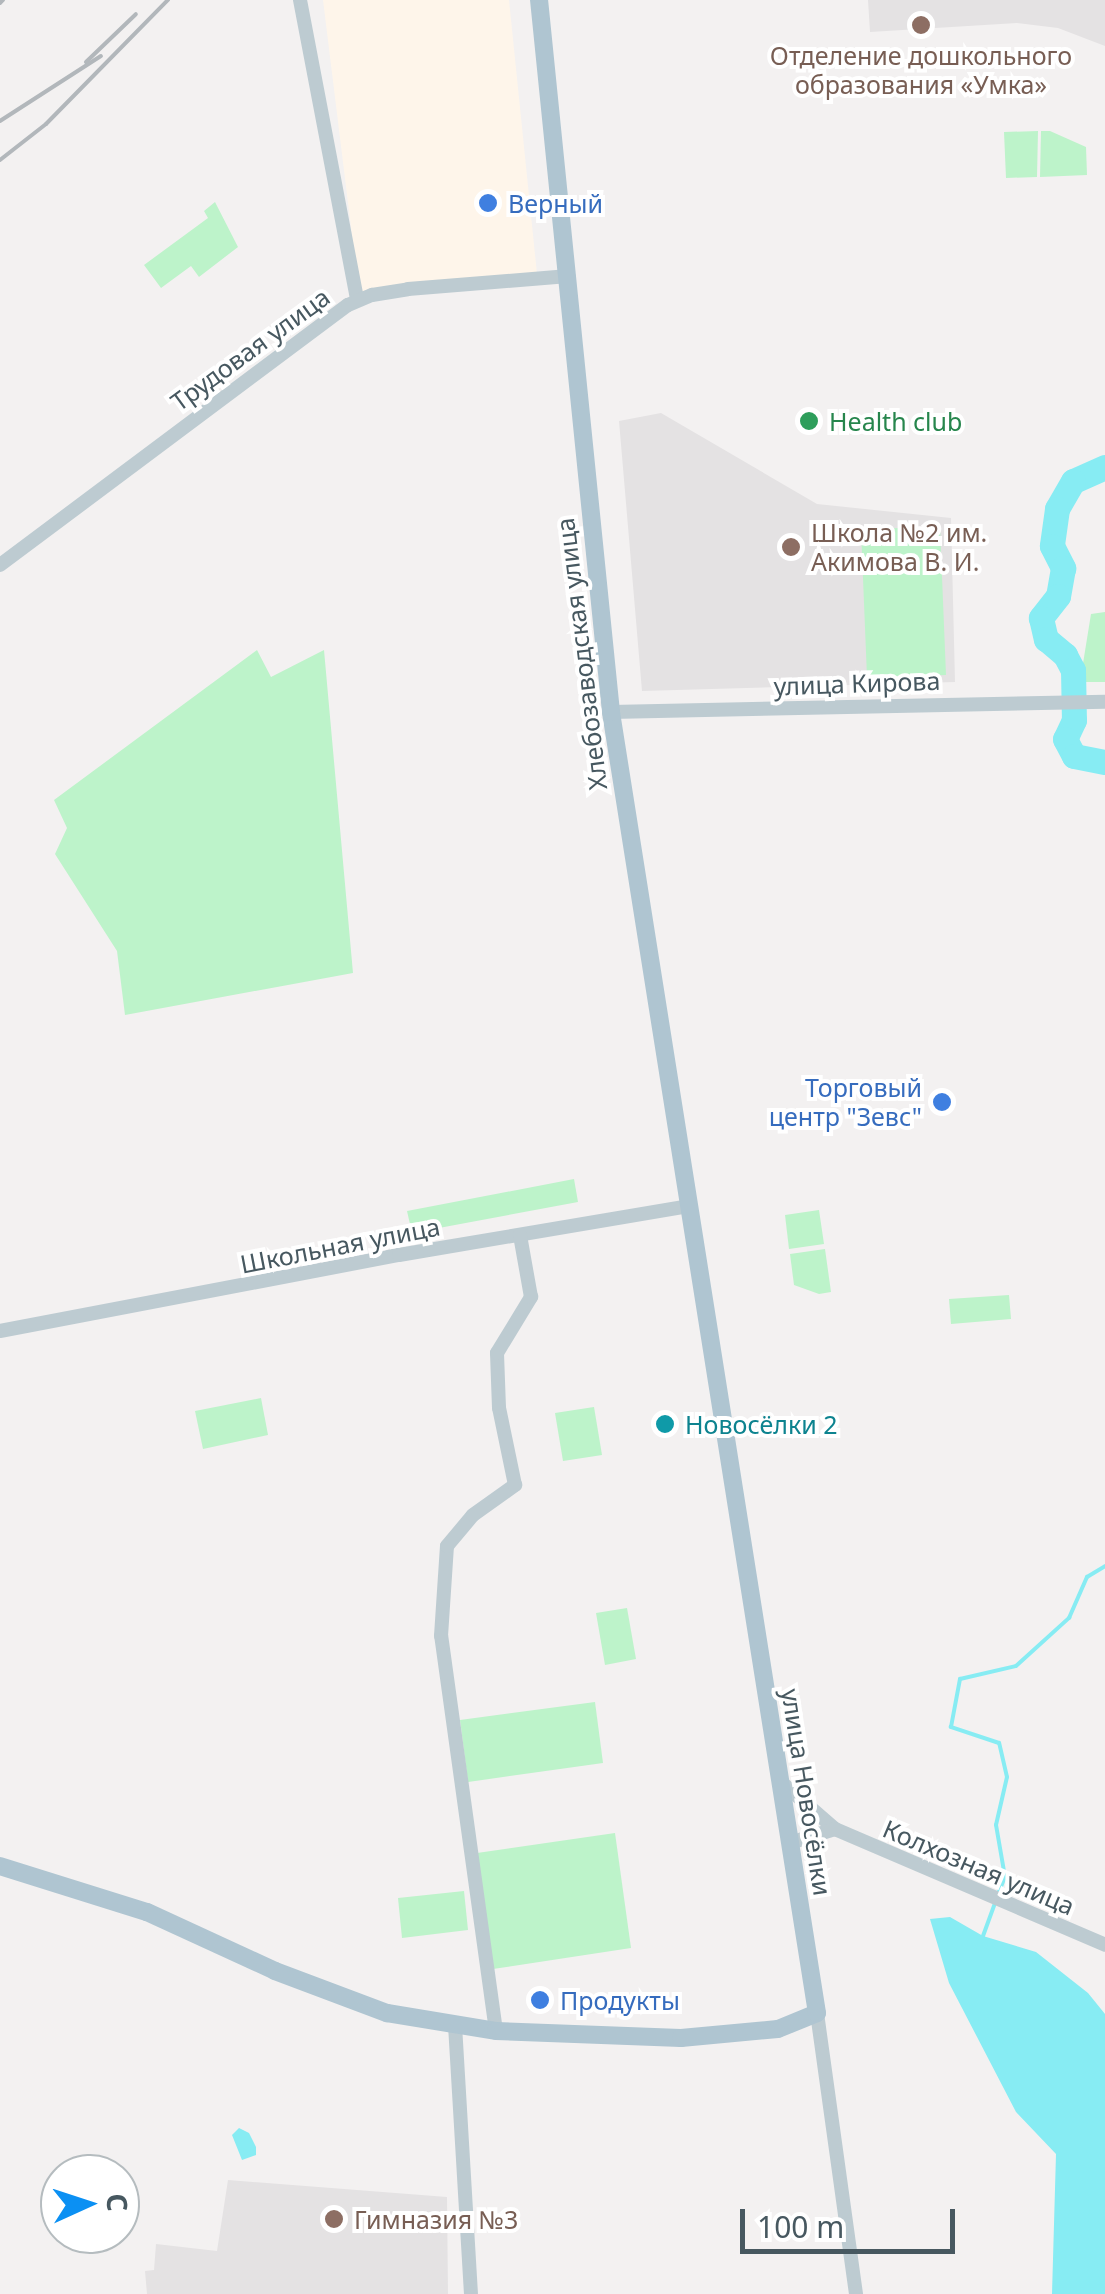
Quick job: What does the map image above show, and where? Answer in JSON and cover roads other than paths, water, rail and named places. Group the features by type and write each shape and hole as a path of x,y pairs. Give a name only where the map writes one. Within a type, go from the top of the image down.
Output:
{"main road":[{"name":"Хлебозаводская улица","path":"539,0 611,712 704,1298"},
{"name":"улица Новосёлки","path":"704,1298 817,2013"},
{"path":"0,1866 148,1912 287,1976 387,2013 496,2030 681,2038 762,2031 817,2013"}],"street":[{"path":"300,0 357,300"},
{"name":"Трудовая улица","path":"0,565 316,326 357,300 408,289 568,276"},
{"name":"улица Кирова","path":"611,712 1105,702"},
{"name":"Школьная улица","path":"0,1332 690,1206"},
{"path":"496,2030 441,1636 447,1546 473,1515 515,1485 499,1408 498,1353 531,1297 520,1235"},
{"name":"Колхозная улица","path":"780,1782 835,1829 1105,1945"},
{"path":"790,1843 835,1829"},
{"name":"улица Новосёлки","path":"817,2013 856,2294"},
{"path":"455,2025 471,2294"}],"water":[{"path":"950,1917 983,1936 1036,1952 1088,1993 1105,2014 1105,2294 1052,2294 1056,2154 1016,2112 949,1983 930,1919"},
{"path":"239,2128 249,2133 256,2147 256,2155 242,2160 232,2135"}],"waterway":[{"path":"1105,467 1073,481 1057,509 1052,546 1063,568 1058,596 1041,618 1046,639 1065,655 1073,670 1074,720 1065,739 1074,756 1105,762"},
{"path":"998,1894 1005,1877 996,1825 1007,1777 999,1743 951,1727 960,1679 1016,1666 1069,1618 1087,1577 1105,1566"},
{"path":"983,1936 995,1903"}],"railway":[{"path":"0,3 3,0"},
{"path":"0,160 46,124 168,0"},
{"path":"86,62 136,14"},
{"path":"0,121 101,56"}],"place":[{"name":"Отделение дошкольного образования «Умка»","path":"921,25"},
{"name":"Верный","path":"488,203"},
{"name":"Health club","path":"809,421"},
{"name":"Школа №2 им. Акимова В. И.","path":"791,547"},
{"name":"Торговый центр \"Зевс\"","path":"942,1102"},
{"name":"Новосёлки 2","path":"665,1424"},
{"name":"Продукты","path":"540,2000"},
{"name":"Гимназия №3","path":"334,2219"}]}
